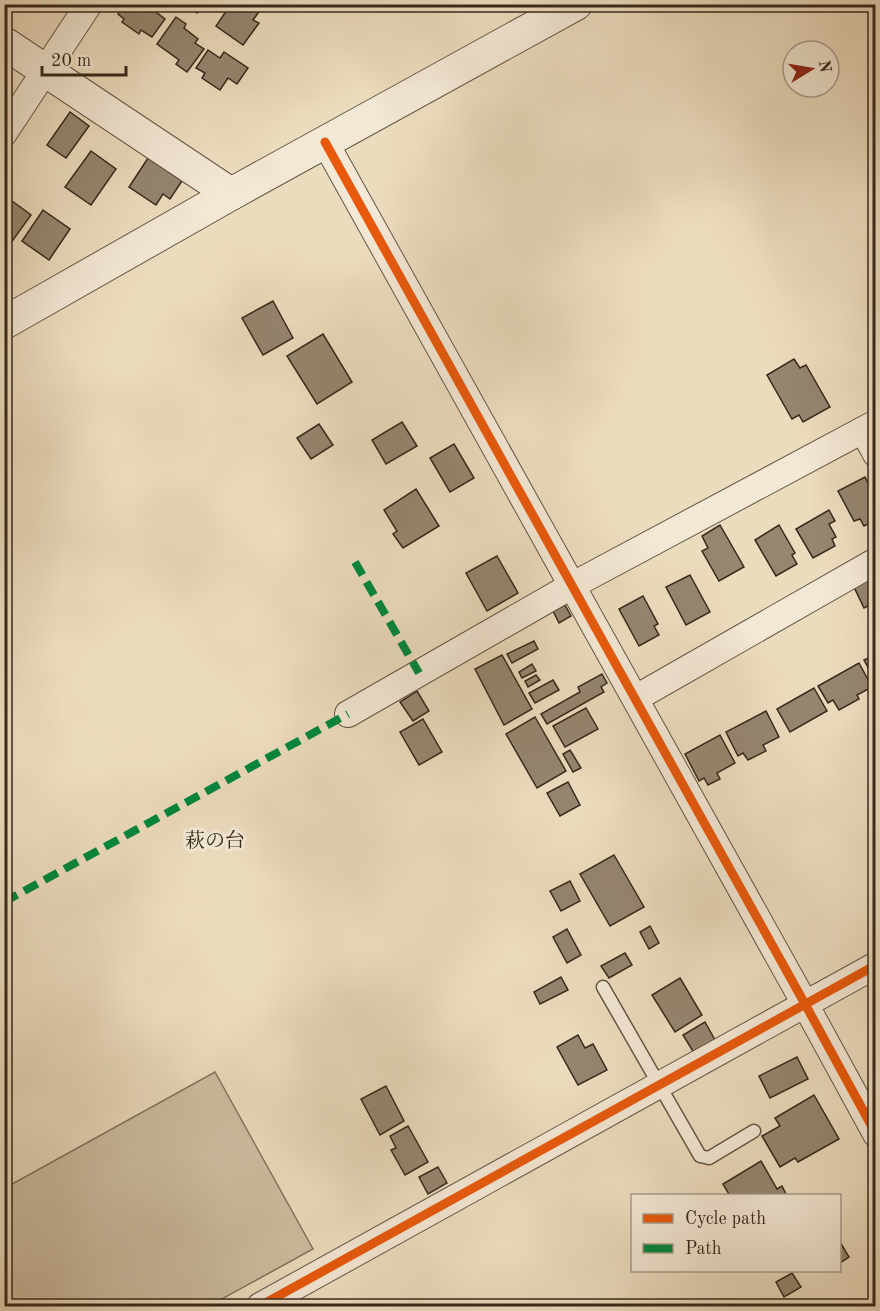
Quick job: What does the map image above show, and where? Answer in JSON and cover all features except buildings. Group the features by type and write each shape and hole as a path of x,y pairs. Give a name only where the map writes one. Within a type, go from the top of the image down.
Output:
{"street":[{"path":"4,133 89,4"},
{"path":"4,323 231,194 576,4"},
{"path":"4,43 231,194"},
{"path":"325,142 636,698 876,1134"},
{"path":"348,714 573,585 869,426 876,454"},
{"path":"636,698 876,561"},
{"path":"260,1306 876,965"}],"lane":[{"path":"603,987 700,1156 709,1158 754,1131"}],"shaded area":[{"path":"215,1072 313,1249 209,1306 15,1306 5,1287 5,1188"}],"marked path":[{"path":"355,562 419,673"},
{"path":"4,902 348,714"}],"cycle path":[{"path":"325,142 876,1134"},
{"path":"260,1306 876,965"}],"district":[{"name":"萩の台","path":"215,842"}]}
